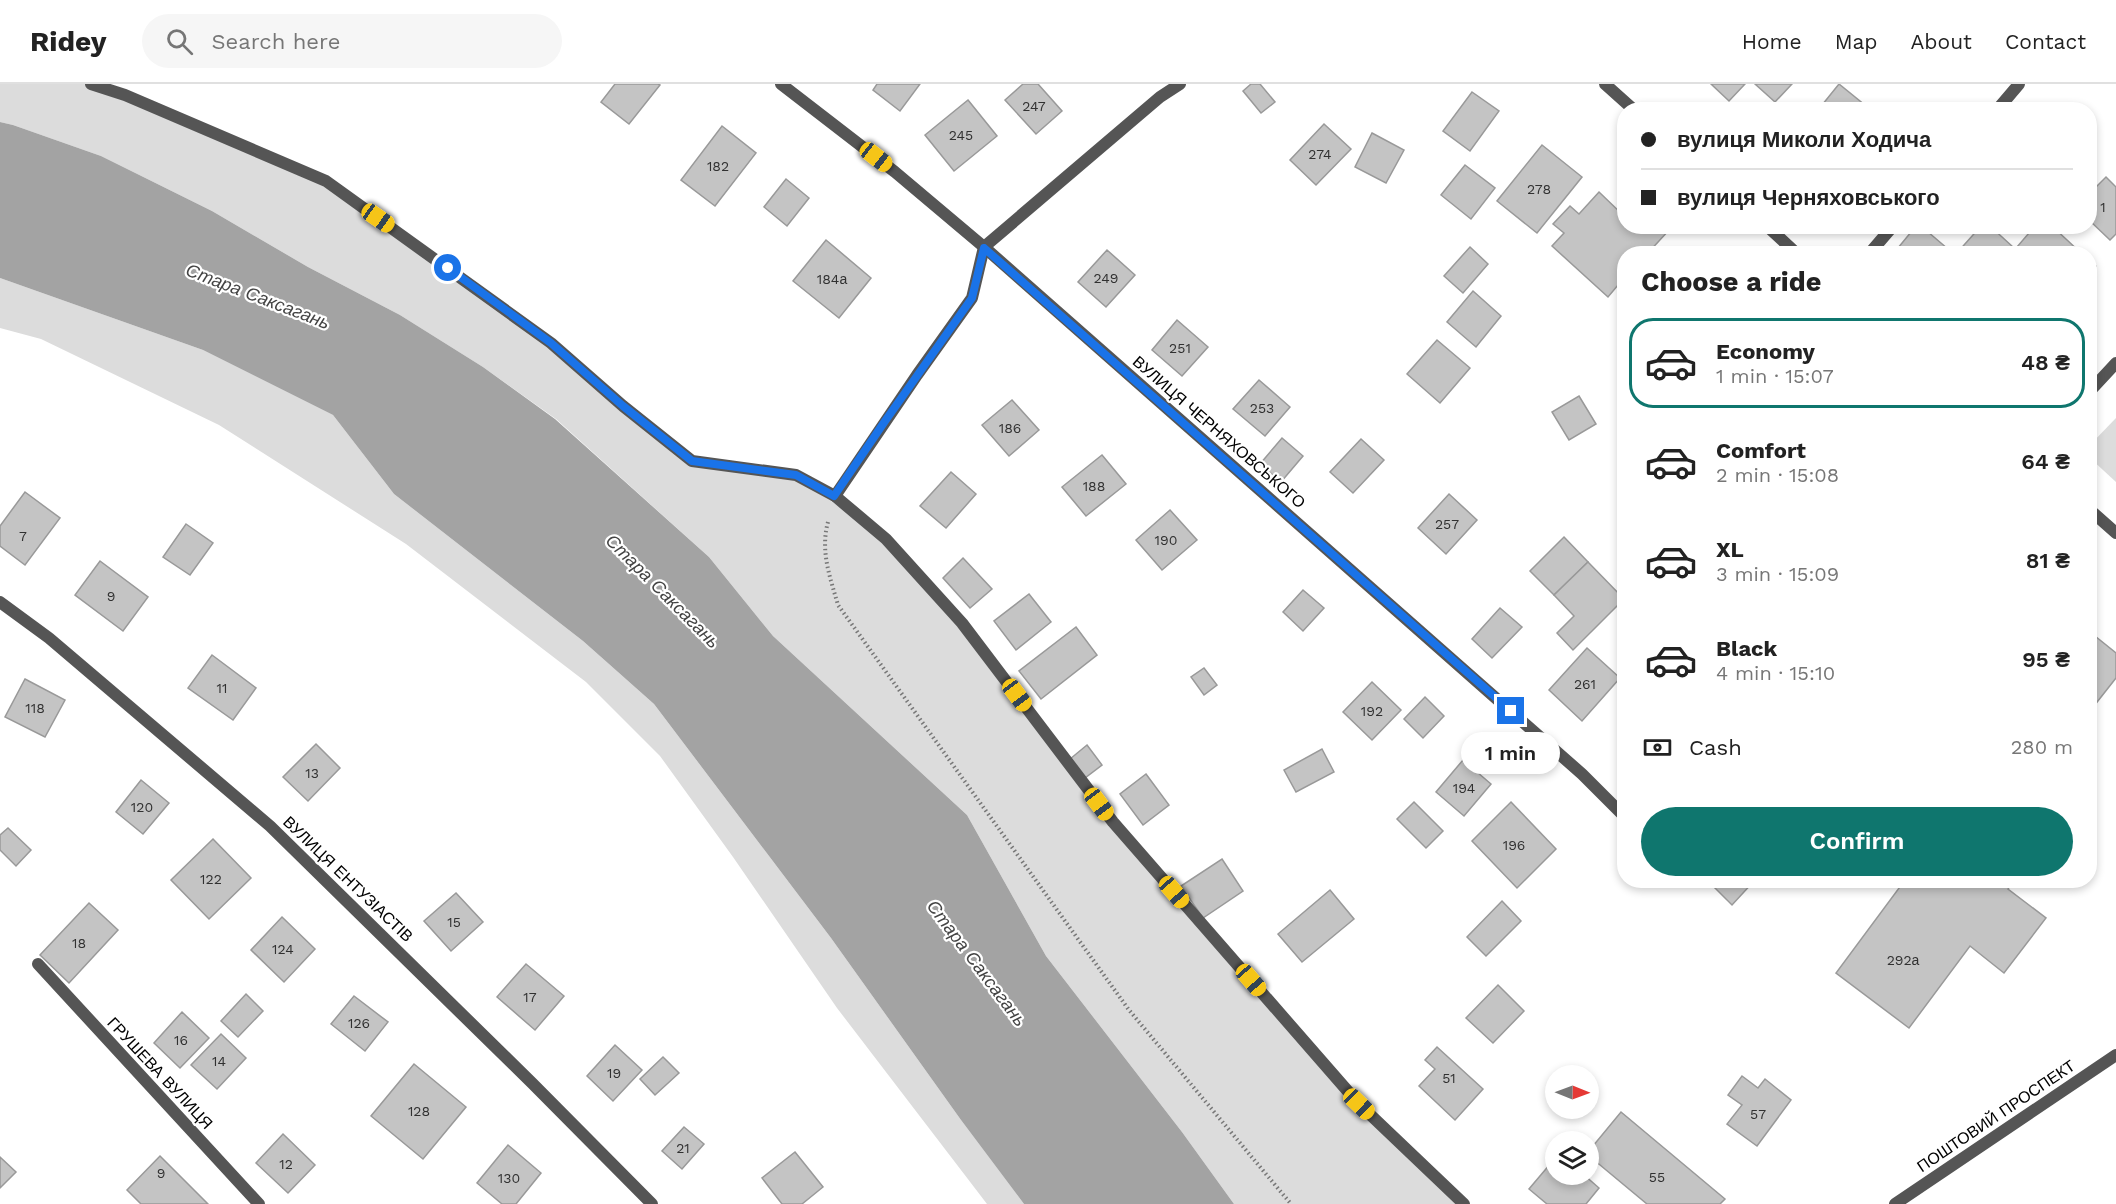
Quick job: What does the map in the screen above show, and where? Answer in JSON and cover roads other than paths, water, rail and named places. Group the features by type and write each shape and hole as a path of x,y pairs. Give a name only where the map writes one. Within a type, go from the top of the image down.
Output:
{"street":[{"path":"91,84 125,95 326,181 551,343 623,406 692,461 796,475 834,496 886,539 962,623 1113,822 1359,1104 1464,1204"},
{"name":"ВУЛИЦЯ ЧЕРНЯХОВСЬКОГО","path":"780,84 895,172 984,248 1574,766 1617,809"},
{"path":"834,496 972,298 984,248 1160,97 1180,84"},
{"path":"1605,84 1625,102"},
{"path":"2004,102 2019,84"},
{"path":"1776,234 1788,246"},
{"path":"1876,246 1886,234"},
{"path":"2097,383 2116,363"},
{"path":"2097,516 2116,533"},
{"name":"ВУЛИЦЯ ЕНТУЗІАСТІВ","path":"0,602 49,638 270,826 652,1204"},
{"name":"ГРУШЕВА ВУЛИЦЯ","path":"38,963 258,1204"},
{"name":"ПОШТОВИЙ ПРОСПЕКТ","path":"1895,1204 2116,1055"}],"water":[{"name":"Стара Саксагань","path":"0,122 101,156 212,211 308,267 400,315 483,367 555,419 709,557 773,636 967,815 1046,956 1182,1132 1234,1204 1024,1204 831,938 654,704 583,641 394,494 333,415 203,350 0,278"}]}
